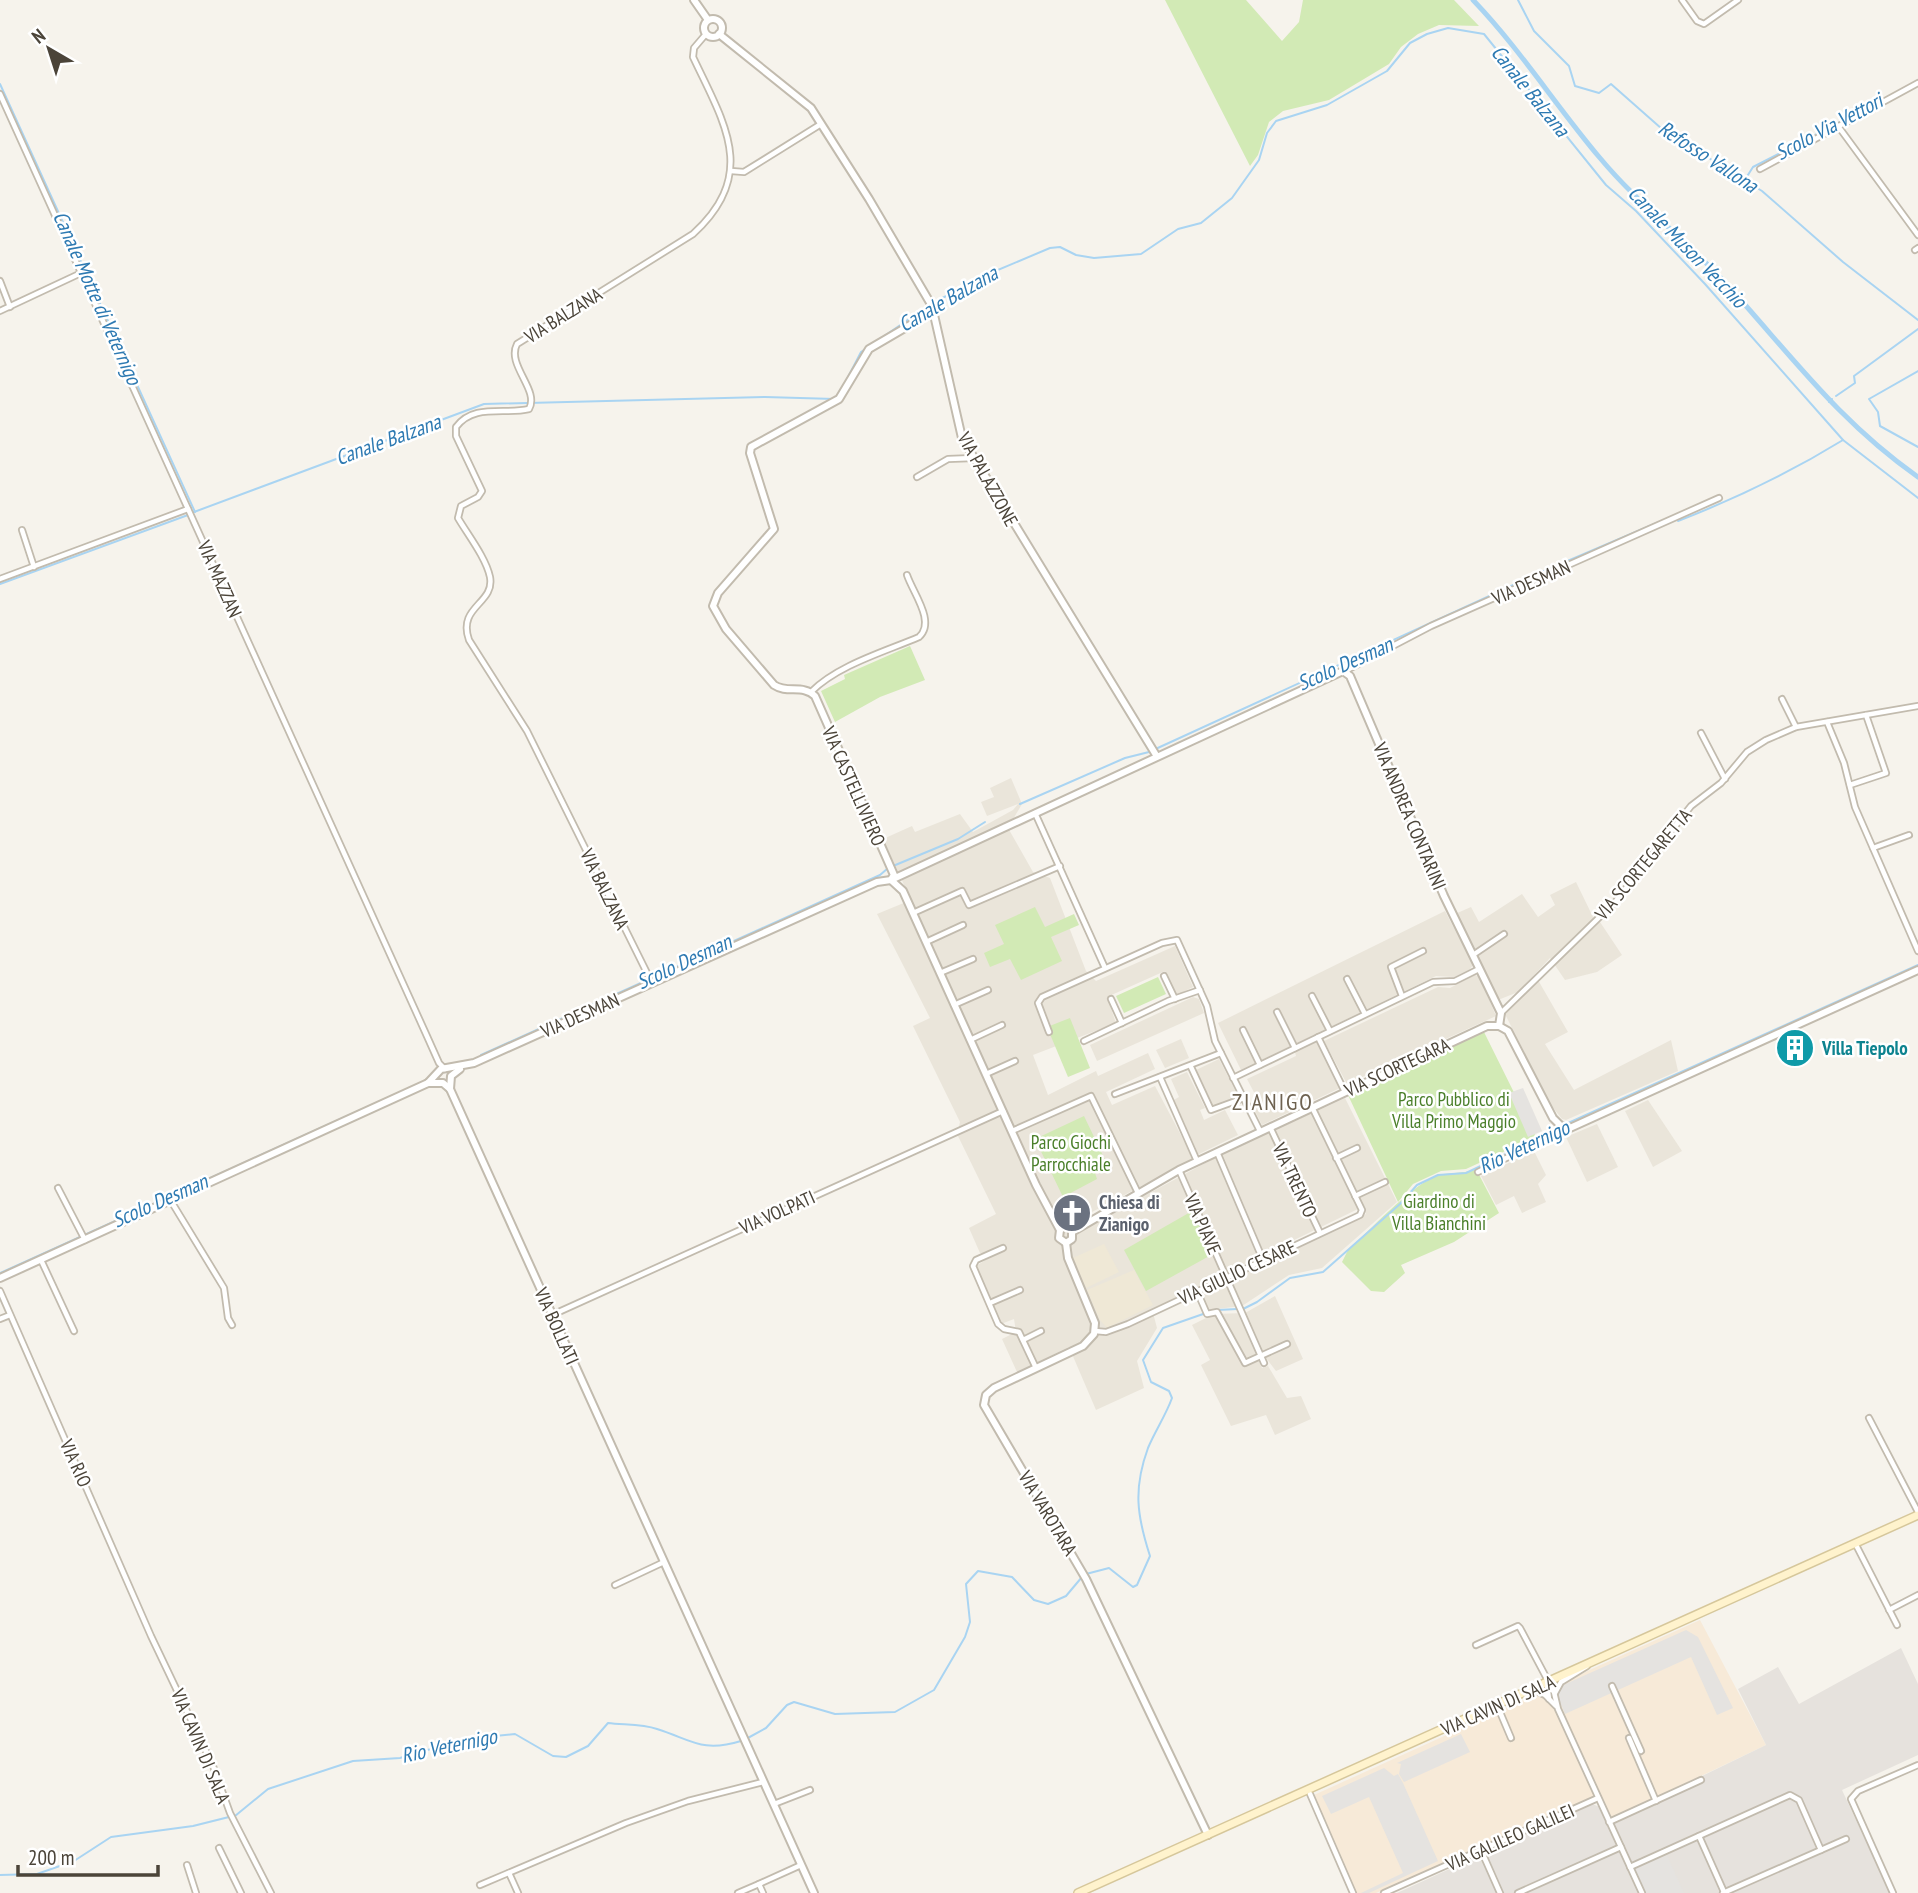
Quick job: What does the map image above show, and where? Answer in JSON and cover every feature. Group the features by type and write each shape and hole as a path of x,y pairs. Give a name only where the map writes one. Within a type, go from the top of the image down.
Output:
{"main road":[{"name":"VIA CAVIN DI SALA","path":"1078,1893 1918,1514"}],"street":[{"name":"VIA PALAZZONE","path":"694,0 708,20 720,22 719,34 794,93 822,123 932,306 962,438 1085,635 1153,752"},
{"path":"1682,0 1697,21 1704,24 1738,0"},
{"path":"708,20 704,27 706,34 714,37 719,34"},
{"name":"VIA BALZANA","path":"651,980 533,743 469,640 465,628 467,618 488,590 490,576 458,518 461,506 478,497 482,491 456,436 456,427 466,417 482,412 526,410 532,403 514,355 517,344 693,233 710,218 720,202 731,171 730,137 693,57 694,48 706,34"},
{"path":"1760,169 1918,83"},
{"name":"VIA MAZZAN","path":"0,94 444,1074"},
{"path":"731,171 744,172 822,123"},
{"path":"1838,126 1918,235"},
{"path":"0,311 81,273"},
{"path":"0,281 10,307"},
{"path":"907,575 926,621 925,632 853,666 811,692 782,690 774,685 726,629 714,610 718,593 774,529 750,450 839,399 869,349 932,306"},
{"path":"917,477 948,459 974,458"},
{"name":"VIA DESMAN","path":"444,1074 651,980 877,882 891,880 1035,812 1153,752 1347,673 1431,626 1719,498"},
{"path":"0,579 188,509"},
{"path":"22,530 34,567"},
{"name":"VIA ANDREA CONTARINI","path":"1347,673 1472,955 1501,1013"},
{"name":"VIA CASTELLIVIERO","path":"811,692 894,875 891,880"},
{"path":"1782,699 1796,727"},
{"name":"VIA SCORTEGARETTA","path":"1501,1013 1616,901 1691,806 1725,779 1747,752 1796,727 1918,706"},
{"path":"1850,785 1886,773 1866,715"},
{"path":"1827,722 1873,848 1918,951"},
{"path":"1702,733 1725,779"},
{"path":"1035,812 1105,968"},
{"path":"1873,848 1909,835"},
{"path":"913,913 962,891 969,905 1060,866"},
{"path":"891,880 901,887 1060,1230 1059,1238 1066,1243 1068,1258 1093,1317 1095,1331"},
{"path":"926,942 963,925"},
{"path":"1472,955 1504,934"},
{"path":"1049,1032 1039,1000 1171,939 1177,940 1200,990 1221,1053 1260,1131"},
{"path":"1402,996 1391,967 1423,951"},
{"path":"940,974 973,960"},
{"path":"1233,1078 1436,980 1455,981 1479,969"},
{"path":"1478,1172 1563,1127 1918,970"},
{"path":"1164,976 1175,999"},
{"path":"1347,979 1365,1014"},
{"path":"954,1005 988,990"},
{"path":"1084,1041 1200,990"},
{"path":"1312,996 1330,1031"},
{"path":"1111,999 1122,1023"},
{"path":"1278,1012 1295,1048"},
{"path":"1501,1013 1499,1026 1510,1034 1563,1127"},
{"path":"970,1040 1002,1025"},
{"name":"VIA SCORTEGARA","path":"1072,1231 1197,1161 1487,1026 1499,1026"},
{"path":"1243,1030 1260,1065"},
{"path":"1318,1037 1345,1091"},
{"path":"1115,1094 1191,1067 1221,1053"},
{"path":"986,1074 1015,1061"},
{"path":"1191,1067 1211,1110 1244,1098"},
{"path":"0,1278 83,1237 171,1201 444,1074"},
{"name":"VIA BOLLATI","path":"444,1074 814,1893"},
{"path":"1160,1077 1197,1161"},
{"path":"1012,1131 1091,1096 1138,1193"},
{"path":"1312,1107 1355,1196 1385,1182"},
{"name":"VIA VOLPATI","path":"551,1313 1003,1111"},
{"name":"VIA TRENTO","path":"1270,1127 1320,1233"},
{"path":"1336,1158 1357,1147"},
{"path":"1217,1152 1263,1260"},
{"name":"VIA PIAVE","path":"1179,1170 1264,1363"},
{"path":"58,1188 83,1237"},
{"name":"VIA GIULIO CESARE","path":"1095,1331 1112,1331 1360,1214 1362,1210 1355,1196"},
{"path":"171,1201 224,1288 228,1318 232,1325"},
{"path":"1060,1230 1067,1228 1072,1231 1072,1239 1066,1243"},
{"path":"1003,1248 975,1261 973,1266 1001,1328 1017,1330 1036,1368"},
{"path":"41,1260 74,1331"},
{"path":"990,1303 1020,1290"},
{"name":"VIA RIO","path":"0,1291 151,1636"},
{"path":"1197,1291 1206,1312 1217,1312 1245,1363 1287,1344"},
{"path":"0,1319 10,1315"},
{"path":"1023,1340 1041,1331"},
{"name":"VIA VAROTARA","path":"1095,1331 1083,1346 994,1388 985,1397 984,1405 1085,1576 1208,1835"},
{"name":"VIA CAVIN DI SALA","path":"1869,1418 1918,1514"},
{"path":"1855,1544 1896,1625"},
{"path":"615,1585 664,1562"},
{"path":"1889,1610 1918,1595"},
{"path":"1476,1644 1518,1626 1523,1631 1546,1683 1549,1699"},
{"name":"VIA CAVIN DI SALA","path":"151,1636 208,1755 232,1816 271,1893"},
{"path":"1555,1694 1561,1682 1592,1662"},
{"name":"VIA GALILEO GALILEI","path":"1546,1683 1555,1694 1558,1709 1642,1893"},
{"path":"1612,1686 1641,1751"},
{"name":"VIA GALILEO GALILEI","path":"1532,1689 1549,1699 1558,1709"},
{"path":"1497,1705 1511,1738"},
{"path":"1629,1738 1656,1801"},
{"path":"1894,1893 1851,1799 1858,1791 1918,1765"},
{"path":"1609,1822 1701,1780"},
{"path":"480,1885 651,1814 688,1801 763,1782"},
{"path":"773,1805 810,1790"},
{"path":"1310,1794 1322,1816 1353,1893"},
{"path":"1630,1867 1793,1795 1799,1800 1821,1850"},
{"name":"VIA GALILEO GALILEI","path":"1384,1893 1598,1798"},
{"path":"1699,1836 1724,1893 1846,1839"},
{"path":"1518,1893 1620,1847"},
{"path":"219,1849 241,1893"},
{"path":"1480,1850 1500,1893"},
{"path":"187,1865 196,1893"},
{"path":"738,1893 801,1865"},
{"path":"509,1873 518,1893"},
{"path":"759,1884 763,1893"}],"shaded area":[{"path":"1011,778 1022,804 1008,828 1033,872 1050,878 1086,971 1096,981 1175,946 1193,987 1177,995 1165,971 1107,997 1116,1023 1033,1055 1048,1095 1096,1071 1098,1076 1148,1053 1155,1069 1106,1092 1112,1105 1155,1086 1192,1156 1193,1159 1090,1213 1094,1223 1222,1154 1312,1113 1358,1209 1152,1309 1157,1328 1137,1361 1144,1388 1096,1410 1069,1347 1017,1372 1002,1339 1016,1332 1014,1319 1001,1324 976,1266 997,1253 980,1253 969,1228 996,1214 957,1134 960,1122 913,1026 930,1018 877,914 911,900 883,839 912,826 915,832 960,814 973,832 1013,810 1018,804 987,816 981,802 994,797 990,788"},
{"path":"1576,882 1593,917 1600,922 1622,955 1597,972 1565,980 1550,958 1518,992 1498,1000 1455,914 1471,907 1479,922 1522,894 1538,917 1555,905 1550,895"},
{"path":"1445,911 1473,965 1470,969 1454,977 1436,976 1241,1070 1218,1023"},
{"path":"1475,975 1479,976 1496,1016 1347,1084 1324,1041 1438,987 1450,988"},
{"path":"1538,980 1568,1032 1545,1044 1574,1090 1671,1040 1678,1071 1566,1120 1562,1119 1550,1104 1505,1014"},
{"path":"1193,997 1199,999 1204,1013 1097,1061 1090,1045"},
{"path":"1181,1039 1189,1058 1165,1068 1156,1050"},
{"path":"1316,1041 1340,1088 1262,1125 1251,1103 1258,1100 1247,1079 1296,1056 1295,1052"},
{"path":"1219,1059 1238,1096 1214,1108 1196,1070"},
{"path":"1187,1072 1205,1108 1200,1110 1204,1120 1225,1110 1238,1135 1197,1155 1172,1101 1179,1097 1171,1079"},
{"path":"1523,1088 1542,1131 1528,1137 1509,1093"},
{"path":"1345,1098 1397,1202 1322,1268 1289,1275 1242,1306 1208,1310 1202,1292 1366,1214 1317,1111"},
{"path":"1648,1100 1682,1151 1653,1167 1625,1111"},
{"path":"1597,1124 1618,1167 1587,1182 1566,1137"},
{"path":"1534,1151 1546,1175 1538,1184 1546,1202 1522,1213 1514,1196 1496,1205 1481,1176"},
{"path":"1104,1244 1119,1272 1086,1288 1073,1258"},
{"path":"1134,1270 1153,1305 1107,1328 1100,1320 1087,1290"},
{"path":"1275,1296 1303,1359 1276,1371 1262,1353 1257,1357 1262,1368 1268,1366 1287,1398 1301,1396 1311,1419 1275,1435 1266,1415 1231,1426 1201,1365 1210,1360 1192,1325 1214,1314 1245,1313"},
{"path":"1700,1620 1766,1745 1611,1819 1599,1794 1376,1893 1355,1893 1314,1795"},
{"path":"1686,1630 1698,1637 1733,1708 1717,1715 1691,1657 1565,1714 1557,1695 1561,1686"},
{"path":"1901,1648 1918,1684 1918,1755 1842,1790 1890,1893 1397,1893 1592,1804 1600,1807 1609,1825 1703,1782 1702,1776 1766,1745 1738,1689 1778,1667 1799,1704"},
{"path":"1461,1734 1470,1752 1404,1782 1399,1774 1401,1764 1397,1763"},
{"path":"1384,1768 1394,1776 1398,1774 1438,1861 1369,1893 1361,1893 1403,1873 1369,1797 1331,1814 1322,1796"},
{"path":"1666,1853 1684,1893 1645,1893 1633,1867"}],"green space":[{"path":"1165,0 1246,0 1282,41 1299,22 1303,0 1454,0 1479,26 1439,25 1418,34 1401,47 1389,64 1329,100 1283,111 1269,122 1258,155 1250,166"},
{"path":"910,646 925,680 880,697 835,722 821,691 845,679 844,675"},
{"path":"1035,907 1045,927 1074,914 1079,925 1051,937 1062,961 1021,980 1010,959 990,967 984,953 1004,944 995,925"},
{"path":"1158,977 1166,994 1124,1013 1116,996"},
{"path":"1070,1018 1090,1068 1068,1077 1047,1027"},
{"name":"Parco Pubblico di Villa Primo Maggio","path":"1483,1030 1536,1137 1466,1169 1441,1171 1413,1184 1398,1202 1348,1095"},
{"name":"Parco Giochi Parrocchiale","path":"1084,1116 1108,1166 1095,1173 1097,1179 1063,1197 1035,1139"},
{"name":"Giardino di Villa Bianchini","path":"1476,1169 1499,1213 1454,1242 1401,1265 1405,1273 1384,1292 1371,1291 1342,1262 1348,1250 1424,1182 1439,1175"},
{"path":"1194,1210 1213,1254 1146,1291 1124,1250"}],"waterway":[{"name":"Canale Muson Vecchio","path":"1473,0 1615,175 1715,272 1841,412 1918,477"},
{"name":"Refosso Vallona","path":"1518,0 1534,31 1569,66 1575,86 1599,93 1611,84 1662,129 1762,191 1843,262 1918,320"},
{"name":"Canale Balzana","path":"933,303 986,275 1050,248 1060,247 1076,255 1094,258 1141,254 1178,229 1201,223 1232,198 1259,160 1267,133 1276,121 1327,105 1387,71 1410,43 1427,34 1448,28 1484,34 1606,185 1636,211 1705,284 1843,440 1918,498"},
{"name":"Scolo Via Vettori","path":"1912,84 1918,80"},
{"name":"Canale Motte di Veternigo","path":"0,84 195,512"},
{"name":"Scolo Via Vettori","path":"1746,178 1753,167 1873,105"},
{"name":"Canale Balzana","path":"845,383 861,352 928,306"},
{"path":"1836,396 1855,383 1854,376 1918,329"},
{"name":"Refosso Vallona","path":"1918,371 1869,399 1878,412 1880,426 1918,447"},
{"name":"Canale Balzana","path":"194,512 484,404 765,397 835,399"},
{"name":"Canale Muson Vecchio","path":"1829,402 1832,399"},
{"name":"Scolo Desman","path":"1678,521 1762,484 1843,440"},
{"name":"Canale Balzana","path":"0,584 188,515"},
{"name":"Scolo Desman","path":"1020,804 1125,758 1149,752 1537,574 1659,522"},
{"name":"Scolo Desman","path":"893,866 958,839 985,822"},
{"name":"Scolo Desman","path":"481,1055 880,875 887,869"},
{"name":"Rio Veternigo","path":"1566,1124 1918,965"},
{"name":"Scolo Desman","path":"0,1273 396,1094"},
{"name":"Rio Veternigo","path":"1243,1309 1290,1278 1323,1272 1400,1204 1417,1185 1438,1175 1466,1173 1558,1129"},
{"name":"Rio Veternigo","path":"1218,1310 1237,1309"},
{"name":"Rio Veternigo","path":"1086,1574 1109,1568 1133,1587 1137,1585 1150,1556 1138,1502 1140,1477 1148,1448 1172,1398 1169,1391 1151,1382 1143,1360 1163,1328 1206,1313"},
{"name":"Rio Veternigo","path":"746,1739 766,1728 787,1705 794,1702 835,1714 895,1712 934,1690 965,1637 970,1622 966,1584 978,1571 1012,1577 1034,1600 1048,1604 1066,1596 1082,1577"},
{"name":"Rio Veternigo","path":"235,1816 268,1789 353,1761 400,1758 465,1739 515,1734 553,1756 566,1757 588,1746 608,1723 651,1727 698,1744 716,1746 741,1741"},
{"name":"Rio Veternigo","path":"0,1875 37,1874 74,1861 111,1837 193,1826 229,1817"}],"place":[{"name":"Villa Tiepolo","path":"1795,1048"},
{"name":"Chiesa di Zianigo","path":"1072,1213"}],"district":[{"name":"ZIANIGO","path":"1273,1102"}]}
